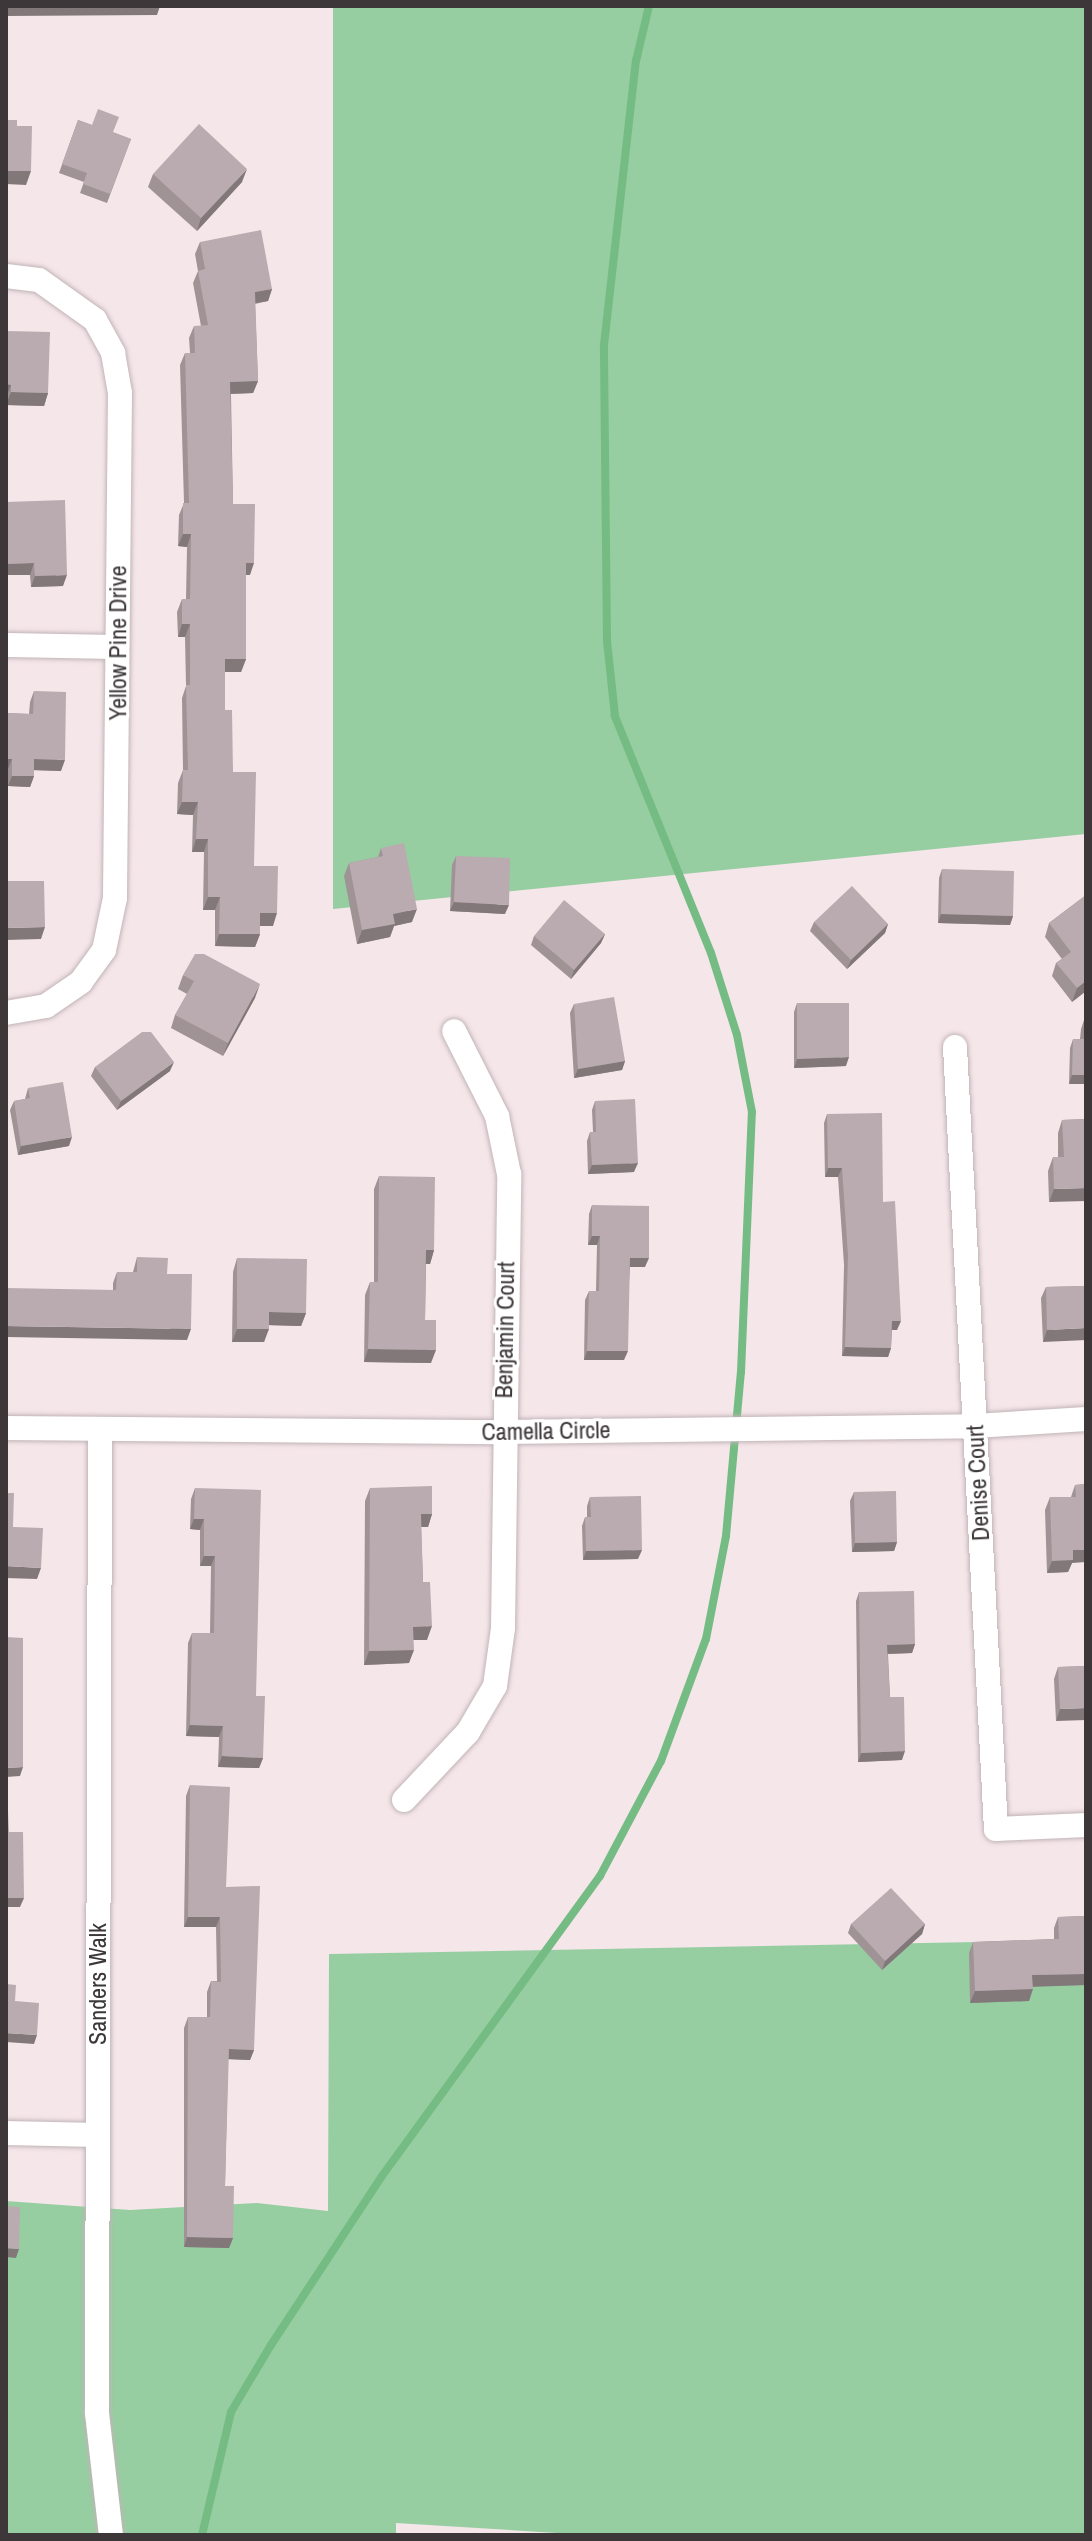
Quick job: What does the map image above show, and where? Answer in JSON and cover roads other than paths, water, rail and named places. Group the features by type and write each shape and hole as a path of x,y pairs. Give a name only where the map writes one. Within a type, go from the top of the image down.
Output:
{"street":[{"name":"Yellow Pine Drive","path":"6,276 39,280 66,295 95,320 113,353 120,393 115,898 104,950 81,982 46,1006 6,1013"},
{"path":"6,645 117,647"},
{"name":"Benjamin Court","path":"404,1800 468,1732 495,1686 503,1628 503,1432 509,1174 497,1116 454,1031"},
{"name":"Denise Court","path":"955,1047 996,1829 1086,1825"},
{"name":"Camella Circle","path":"6,1428 100,1432 503,1432 975,1426 1086,1419"},
{"name":"Sanders Walk","path":"100,1432 97,2413 111,2535"},
{"path":"6,2133 98,2135"}],"waterway":[{"path":"202,2535 231,2412 271,2345 382,2176 600,1876 661,1761 706,1639 726,1536 741,1372 752,1112 737,1035 711,953 615,716 607,641 604,345 636,61 649,6"}]}
